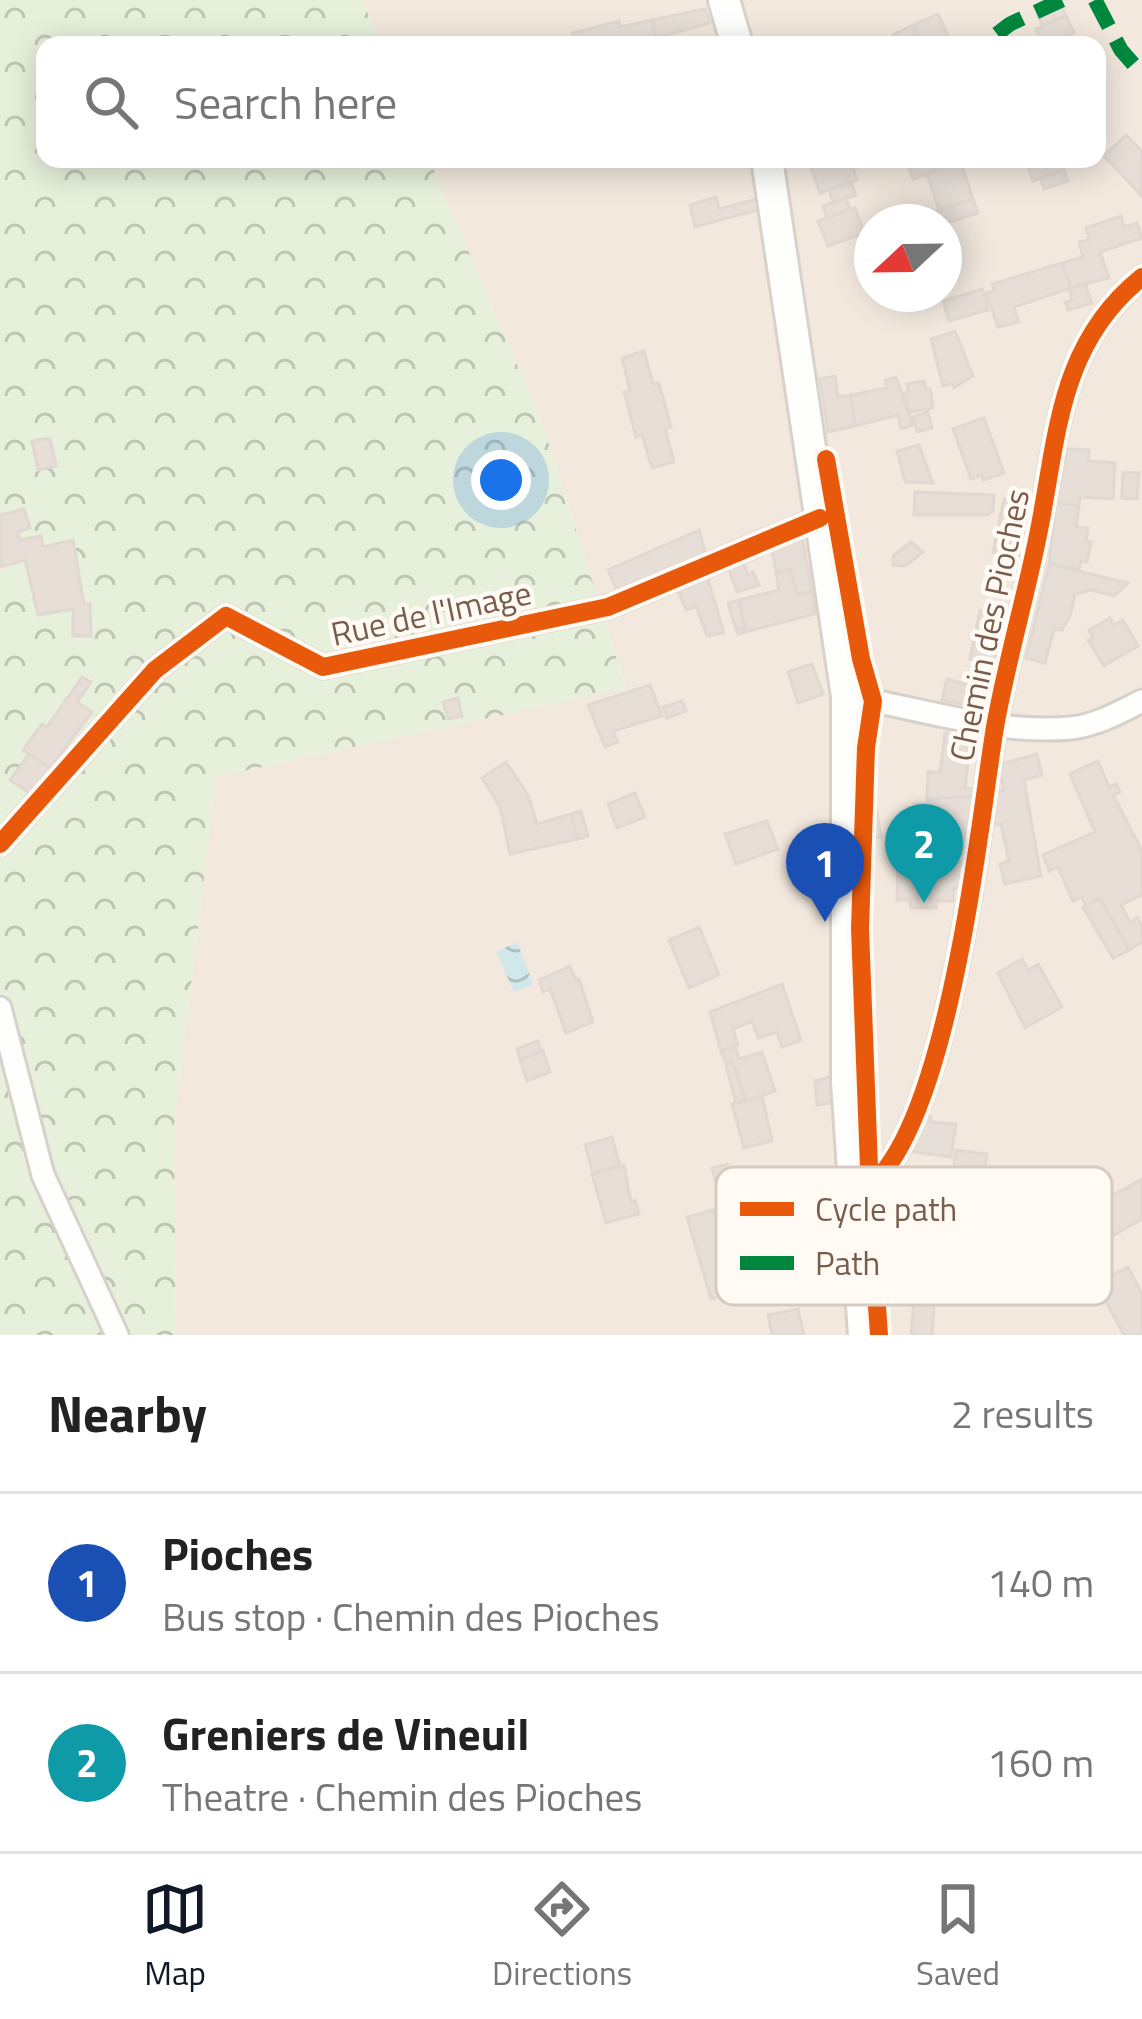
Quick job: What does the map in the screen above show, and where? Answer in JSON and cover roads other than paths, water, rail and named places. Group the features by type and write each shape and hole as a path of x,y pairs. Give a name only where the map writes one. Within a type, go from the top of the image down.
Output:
{"main road":[{"path":"724,0 734,36"},
{"path":"768,168 847,696 846,1019 853,1167"},
{"path":"863,1305 865,1335"}],"street":[{"name":"Chemin des Pioches","path":"887,1167 903,1144 939,1042 967,927 996,723 1074,364 1104,315 1142,278"},
{"name":"Rue de l'Image","path":"0,844 155,670 226,616 323,668 608,608 820,518"},
{"path":"847,696 1027,728 1074,728 1142,701"},
{"path":"0,1008 44,1175 117,1335"}],"water":[{"path":"517,942 533,984 514,992 496,952"}],"place":[{"name":"Greniers de Vineuil","path":"924,903"},
{"name":"Pioches","path":"825,922"}]}
